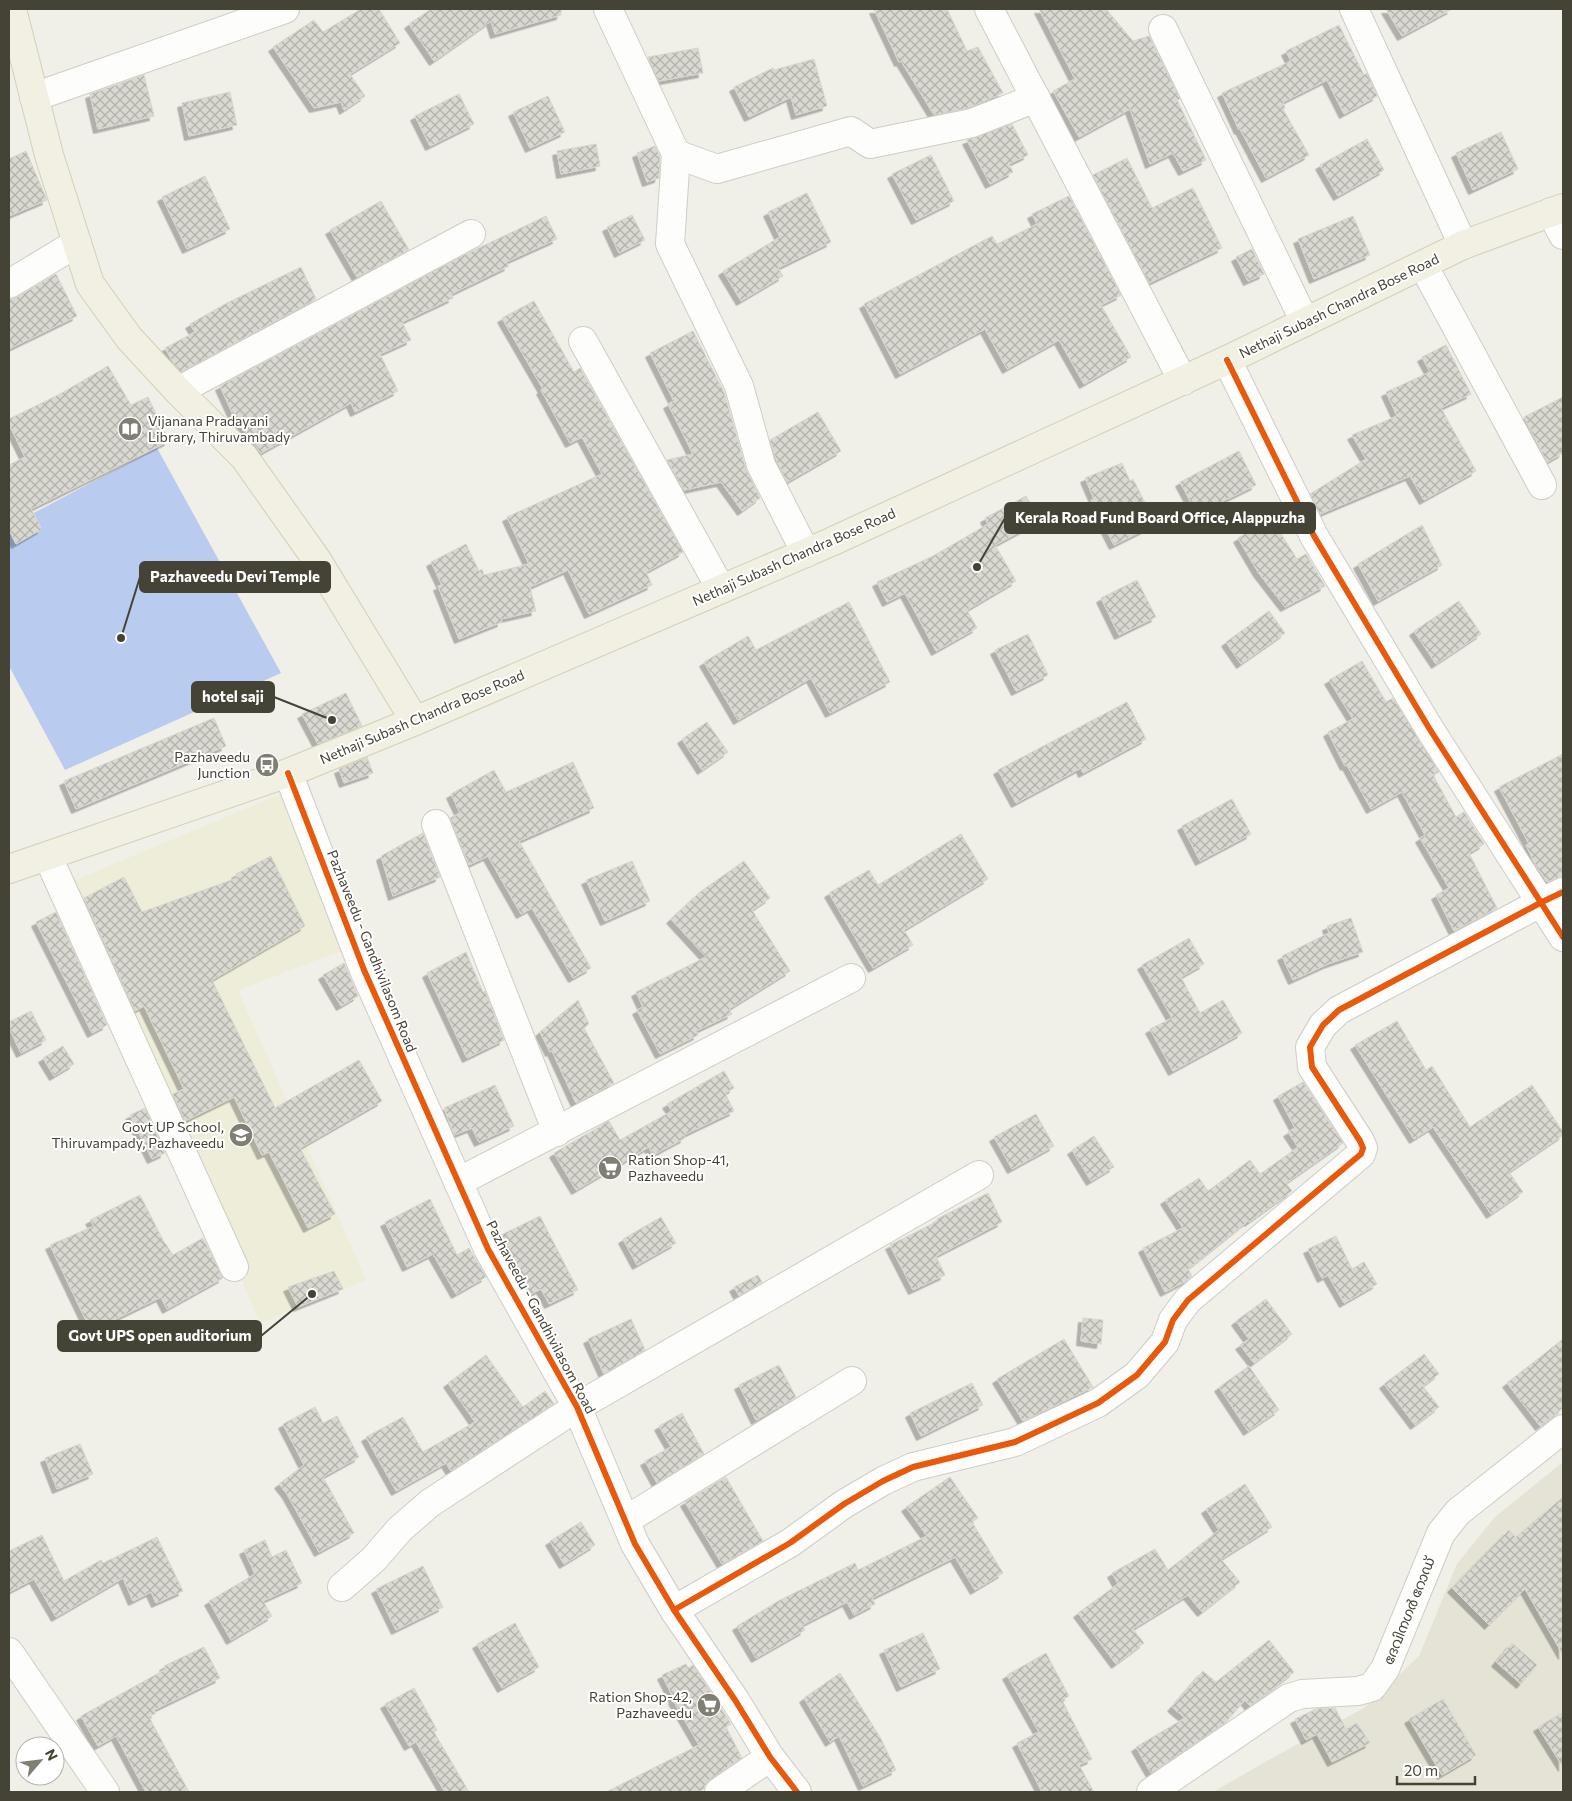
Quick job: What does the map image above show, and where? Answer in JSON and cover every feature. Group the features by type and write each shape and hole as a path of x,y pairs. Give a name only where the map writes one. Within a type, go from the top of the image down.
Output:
{"main road":[{"path":"12,9 48,155 90,284 129,338 178,391 244,457 317,560 415,720"},
{"name":"Nethaji Subash Chandra Bose Road","path":"9,869 288,773 415,720 806,553 1183,381 1463,245 1559,218"}],"street":[{"path":"34,97 286,9"},
{"path":"608,9 676,154 670,244 739,386 761,465 806,553"},
{"path":"989,9 1183,381"},
{"path":"1354,9 1463,245"},
{"path":"1163,29 1305,322"},
{"path":"676,154 718,169 851,131 870,144 972,123 1036,98"},
{"path":"178,391 471,234"},
{"path":"9,284 77,243"},
{"path":"1423,265 1542,485"},
{"path":"583,341 721,589"},
{"path":"1227,360 1314,536 1429,728 1552,897 1563,937"},
{"name":"Pazhaveedu - Gandhivilasom Road","path":"288,773 364,970 488,1249 577,1407 636,1544 674,1610 735,1700 770,1757 797,1792"},
{"path":"436,824 556,1132"},
{"path":"48,857 234,1267"},
{"path":"674,1610 790,1543 844,1504 883,1481 913,1467 1015,1442 1098,1403 1136,1375 1165,1342 1172,1320 1188,1300 1361,1154 1363,1148 1360,1141 1312,1066 1310,1047 1323,1025 1338,1010 1552,897"},
{"path":"458,1182 851,978"},
{"path":"342,1586 374,1559 400,1529 430,1502 577,1407 979,1175"},
{"path":"626,1520 852,1381"},
{"name":"ദേവിനഗർ റോഡ്","path":"1156,1791 1289,1698 1302,1694 1358,1691 1372,1687 1385,1669 1440,1533 1458,1512 1563,1429"},
{"path":"9,1652 105,1792"},
{"path":"719,1792 770,1757"}],"shaded area":[{"name":"Govt UP School, Thiruvampady, Pazhaveedu","path":"281,794 344,950 238,990 366,1280 260,1323 73,881"},
{"path":"1563,1462 1563,1792 1213,1792 1364,1708 1419,1656 1457,1564 1495,1517"}],"water":[{"path":"157,448 281,673 65,770 9,666 9,526"}],"building":[{"path":"361,9 379,9 400,43 350,74 365,96 344,110 341,102 314,108 273,47 314,20 323,32"},
{"path":"431,9 561,9 561,15 495,34 491,21 434,61 409,24"},
{"path":"874,9 947,9 967,51 978,47 1003,93 968,108 934,115 901,61 899,62"},
{"path":"1039,9 1106,9 1133,41 1149,36 1180,99 1177,100 1206,160 1183,171 1173,153 1150,164 1130,109 1079,137 1053,91 1075,79"},
{"path":"1386,9 1452,9 1402,36"},
{"path":"1339,25 1364,75 1367,73 1377,96 1344,114 1327,80 1283,102 1285,108 1283,109 1309,155 1266,178 1239,130 1222,93 1291,61 1286,51"},
{"path":"698,48 703,73 659,81 648,57"},
{"path":"814,59 827,106 796,115 791,97 749,117 734,87 773,68 774,70"},
{"path":"144,75 154,116 98,129 90,94"},
{"path":"230,92 237,125 189,136 182,103"},
{"path":"459,94 474,124 430,146 415,116"},
{"path":"548,96 565,132 530,148 513,112"},
{"path":"1012,124 1028,155 1009,164 1013,172 990,184 967,140"},
{"path":"1501,132 1518,169 1473,190 1456,153"},
{"path":"1367,139 1384,170 1338,196 1320,165"},
{"path":"596,144 600,166 561,174 557,151"},
{"path":"655,146 660,157 659,178 647,182 637,153"},
{"path":"26,151 47,200 9,216 9,159"},
{"path":"931,155 954,201 916,220 892,174"},
{"path":"1127,158 1152,208 1193,188 1222,248 1149,283 1093,175"},
{"path":"205,176 230,229 187,249 162,197"},
{"path":"807,193 831,242 778,268 783,276 741,301 723,271 780,237 768,212"},
{"path":"1069,196 1121,295 1101,305 1131,357 1084,384 1059,340 1007,369 985,329 900,374 864,304 992,236 997,244 1037,224 1032,214"},
{"path":"381,201 409,250 357,277 330,230"},
{"path":"632,215 645,240 619,253 607,227"},
{"path":"546,216 557,239 506,262 509,266 451,294 453,298 402,322 411,340 380,354 398,391 355,412 351,403 261,453 234,417 220,386 464,255"},
{"path":"1353,216 1370,255 1314,279 1298,239"},
{"path":"1252,249 1264,274 1248,281 1236,257"},
{"path":"301,267 316,299 181,372 174,364 165,348 195,332 190,324 227,303"},
{"path":"56,274 77,316 9,349 9,300"},
{"path":"534,301 574,372 580,368 683,552 646,572 652,585 589,614 568,570 530,587 536,611 501,619 502,622 459,639 438,586 442,585 431,562 466,544 479,571 482,569 484,575 529,564 507,517 602,474 582,437 570,443 541,390 543,389 502,318"},
{"path":"693,331 724,392 746,469 760,498 742,511 721,482 684,490 667,460 693,454 668,404 674,401 650,353"},
{"path":"1446,345 1471,394 1441,408 1476,471 1424,500 1410,476 1320,514 1310,494 1366,459 1352,435 1397,416 1386,392 1430,372 1422,357"},
{"path":"108,366 131,405 148,397 169,441 31,509 42,529 16,544 9,530 9,465 25,457 9,424 9,419 60,394"},
{"path":"1563,397 1563,453 1547,462 1524,417"},
{"path":"818,412 841,451 787,482 776,459 770,440"},
{"path":"1239,451 1256,485 1197,514 1180,482"},
{"path":"1122,463 1130,481 1133,479 1156,524 1114,545 1091,500 1094,499 1085,478"},
{"path":"1026,496 1040,521 995,545 1016,581 967,610 977,628 936,651 905,593 887,602 877,582 933,556 988,524 985,518"},
{"path":"1271,518 1297,559 1306,554 1325,586 1285,607 1258,572 1238,538"},
{"path":"1422,525 1442,565 1378,601 1358,564"},
{"path":"1137,580 1156,617 1119,635 1101,598"},
{"path":"1459,601 1481,634 1436,664 1414,631"},
{"path":"849,602 890,682 830,713 811,678 738,720 704,662 748,636 756,650"},
{"path":"1269,611 1285,633 1241,664 1226,642"},
{"path":"1028,634 1048,675 1016,691 995,650"},
{"path":"1362,661 1386,702 1393,698 1439,772 1433,775 1456,817 1464,812 1484,844 1469,853 1497,908 1454,931 1436,895 1449,888 1420,838 1425,835 1402,792 1371,809 1347,765 1345,766 1328,732 1353,719 1329,680"},
{"path":"346,693 362,726 318,744 302,714"},
{"path":"1127,702 1146,739 1083,773 1081,768 1016,803 998,770"},
{"path":"214,718 226,746 76,809 64,781"},
{"path":"707,722 728,752 702,770 682,739"},
{"path":"1563,754 1563,876 1547,882 1535,864 1526,845 1529,844 1499,787"},
{"path":"367,757 373,773 344,783 339,769"},
{"path":"573,762 594,808 519,841 591,968 573,978 532,908 521,914 488,856 469,865 450,818 460,813 451,794 494,770 506,792"},
{"path":"1232,799 1251,834 1200,861 1182,826"},
{"path":"423,833 440,877 393,896 381,856"},
{"path":"961,834 988,879 904,930 913,945 873,968 829,893 869,870 878,885"},
{"path":"271,856 305,926 212,980 275,1108 359,1060 382,1101 300,1148 335,1214 308,1228 269,1152 262,1155 234,1097 185,1121 173,1094 184,1089 144,1006 135,1011 84,898 124,877 142,912 237,878 236,874"},
{"path":"632,861 650,901 605,921 586,880"},
{"path":"744,861 770,898 752,910 790,971 729,1009 732,1014 696,1031 698,1035 660,1054 637,1010 643,1007 636,992 706,957 671,919 700,892"},
{"path":"56,912 107,1025 92,1033 36,922"},
{"path":"1351,918 1363,952 1328,964 1293,980 1282,956 1329,933 1327,926"},
{"path":"1189,938 1204,964 1181,977 1200,1013 1223,1000 1242,1033 1173,1071 1150,1029 1172,1018 1142,965"},
{"path":"466,952 483,992 485,991 504,1040 467,1058 427,973"},
{"path":"344,963 358,996 341,1006 323,975"},
{"path":"578,1000 589,1024 584,1028 614,1083 576,1103 552,1051 550,1052 540,1032"},
{"path":"31,1011 46,1040 21,1053 9,1028 9,1022"},
{"path":"1397,1021 1426,1070 1432,1066 1470,1127 1532,1085 1563,1132 1563,1135 1509,1172 1523,1192 1491,1214 1433,1127 1414,1139 1355,1045"},
{"path":"63,1046 74,1064 54,1076 43,1058"},
{"path":"724,1071 734,1088 725,1093 734,1111 684,1135 685,1138 653,1155 649,1147 576,1190 554,1153 609,1121 620,1140 672,1111 667,1104"},
{"path":"1303,1082 1343,1143 1286,1183 1292,1191 1248,1221 1188,1269 1192,1276 1186,1281 1165,1292 1143,1248 1183,1228 1165,1200 1199,1178 1208,1191 1250,1160 1260,1174 1298,1147 1288,1132 1295,1128 1278,1096"},
{"path":"495,1085 514,1126 479,1142 472,1128 454,1135 444,1108"},
{"path":"145,1108 165,1153 152,1159 130,1115"},
{"path":"1036,1114 1054,1146 1012,1169 994,1137"},
{"path":"1094,1136 1114,1167 1091,1181 1072,1150"},
{"path":"988,1193 1002,1222 936,1256 945,1275 913,1290 890,1245"},
{"path":"140,1195 163,1240 173,1255 203,1238 223,1278 167,1309 161,1297 91,1331 50,1245 94,1226 90,1220"},
{"path":"430,1199 457,1255 469,1248 486,1277 456,1294 433,1254 407,1267 385,1222"},
{"path":"540,1216 578,1290 549,1304 541,1289 531,1294 499,1236"},
{"path":"661,1217 676,1243 637,1265 623,1239"},
{"path":"1336,1236 1352,1269 1364,1262 1377,1284 1344,1303 1328,1275 1322,1278 1308,1249"},
{"path":"334,1271 343,1289 298,1307 288,1287"},
{"path":"758,1275 762,1282 739,1296 734,1287"},
{"path":"1266,1299 1292,1334 1254,1363 1240,1345 1249,1339 1236,1321"},
{"path":"1083,1318 1103,1320 1101,1344 1081,1341"},
{"path":"631,1319 645,1350 604,1374 588,1339"},
{"path":"1064,1339 1093,1387 1023,1421 997,1379"},
{"path":"1563,1339 1563,1408 1540,1426 1507,1383"},
{"path":"1424,1354 1439,1374 1423,1386 1439,1407 1415,1425 1384,1384"},
{"path":"486,1355 523,1407 545,1391 554,1404 451,1471 446,1463 396,1491 366,1437 403,1417 423,1452 475,1422 448,1383"},
{"path":"779,1365 796,1397 756,1420 739,1385"},
{"path":"1249,1366 1279,1410 1248,1431 1219,1387"},
{"path":"972,1383 983,1405 921,1436 910,1413"},
{"path":"315,1407 323,1423 337,1416 359,1457 323,1477 354,1533 319,1552 287,1494 279,1484 304,1465 283,1424"},
{"path":"682,1413 704,1454 657,1483 645,1461 671,1447 659,1426"},
{"path":"80,1444 93,1474 57,1489 45,1458"},
{"path":"726,1477 763,1541 722,1564 685,1502"},
{"path":"950,1477 978,1518 972,1522 1003,1573 975,1590 955,1557 872,1598 875,1604 854,1615 847,1602 802,1625 805,1630 756,1658 737,1626 780,1600 855,1563 858,1570 927,1536 906,1507"},
{"path":"1245,1484 1272,1527 1221,1559 1240,1582 1202,1612 1188,1595 1133,1629 1144,1643 1116,1664 1078,1613 1118,1584 1112,1573 1155,1549 1168,1570 1219,1530 1206,1509"},
{"path":"1563,1497 1563,1655 1525,1589 1489,1625 1452,1588 1509,1530 1516,1537"},
{"path":"581,1522 595,1545 564,1564 550,1541"},
{"path":"42,1535 64,1581 101,1560 103,1563 157,1537 183,1591 156,1603 151,1592 133,1601 123,1578 56,1617 34,1579 9,1592 9,1551"},
{"path":"265,1540 272,1557 286,1550 302,1583 263,1601 272,1616 231,1640 209,1601 255,1574 244,1550"},
{"path":"423,1566 443,1607 396,1630 376,1589"},
{"path":"515,1623 539,1667 502,1688 477,1644"},
{"path":"923,1633 940,1669 901,1687 884,1650"},
{"path":"1269,1640 1294,1672 1250,1706 1245,1700 1225,1723 1151,1773 1136,1747 1185,1718 1172,1707 1203,1671 1216,1682"},
{"path":"1512,1643 1537,1665 1521,1684 1496,1662"},
{"path":"204,1647 220,1678 154,1710 156,1713 149,1717 189,1792 146,1792 116,1736 98,1746 81,1716 166,1669 164,1666"},
{"path":"1046,1653 1069,1696 1062,1700 1092,1759 1079,1765 1094,1792 1042,1792 1017,1743 1039,1732 1007,1675"},
{"path":"686,1664 688,1668 693,1665 731,1724 726,1727 742,1758 710,1779 704,1789 698,1792 606,1792 699,1745 673,1700 662,1675"},
{"path":"840,1673 880,1737 896,1770 863,1786 839,1736 830,1742 804,1698"},
{"path":"414,1688 437,1730 434,1732 469,1792 445,1792 416,1742 409,1746 385,1704"},
{"path":"1443,1699 1476,1755 1442,1775 1409,1719"},
{"path":"1335,1708 1346,1729 1357,1723 1370,1743 1332,1762 1317,1734 1306,1740 1295,1719 1316,1709"},
{"path":"1563,1712 1563,1767 1538,1727"}],"cycle path":[{"path":"1227,360 1314,536 1429,728 1563,937"},
{"path":"288,773 364,970 488,1249 577,1407 635,1544 674,1610 735,1700 770,1757 797,1792"},
{"path":"674,1610 790,1543 844,1504 883,1481 913,1467 1015,1442 1098,1403 1137,1375 1165,1342 1173,1320 1188,1300 1361,1154 1363,1148 1360,1141 1312,1067 1310,1047 1323,1025 1339,1010 1563,892"}],"place":[{"name":"Vijanana Pradayani Library, Thiruvambady","path":"130,429"},
{"name":"Kerala Road Fund Board Office, Alappuzha","path":"977,567"},
{"name":"Pazhaveedu Devi Temple","path":"121,638"},
{"name":"hotel saji","path":"332,720"},
{"name":"Pazhaveedu Junction","path":"267,765"},
{"name":"Govt UP School, Thiruvampady, Pazhaveedu","path":"241,1135"},
{"name":"Ration Shop-41, Pazhaveedu","path":"610,1168"},
{"name":"Govt UPS open auditorium","path":"312,1294"},
{"name":"Ration Shop-42, Pazhaveedu","path":"709,1705"}]}
